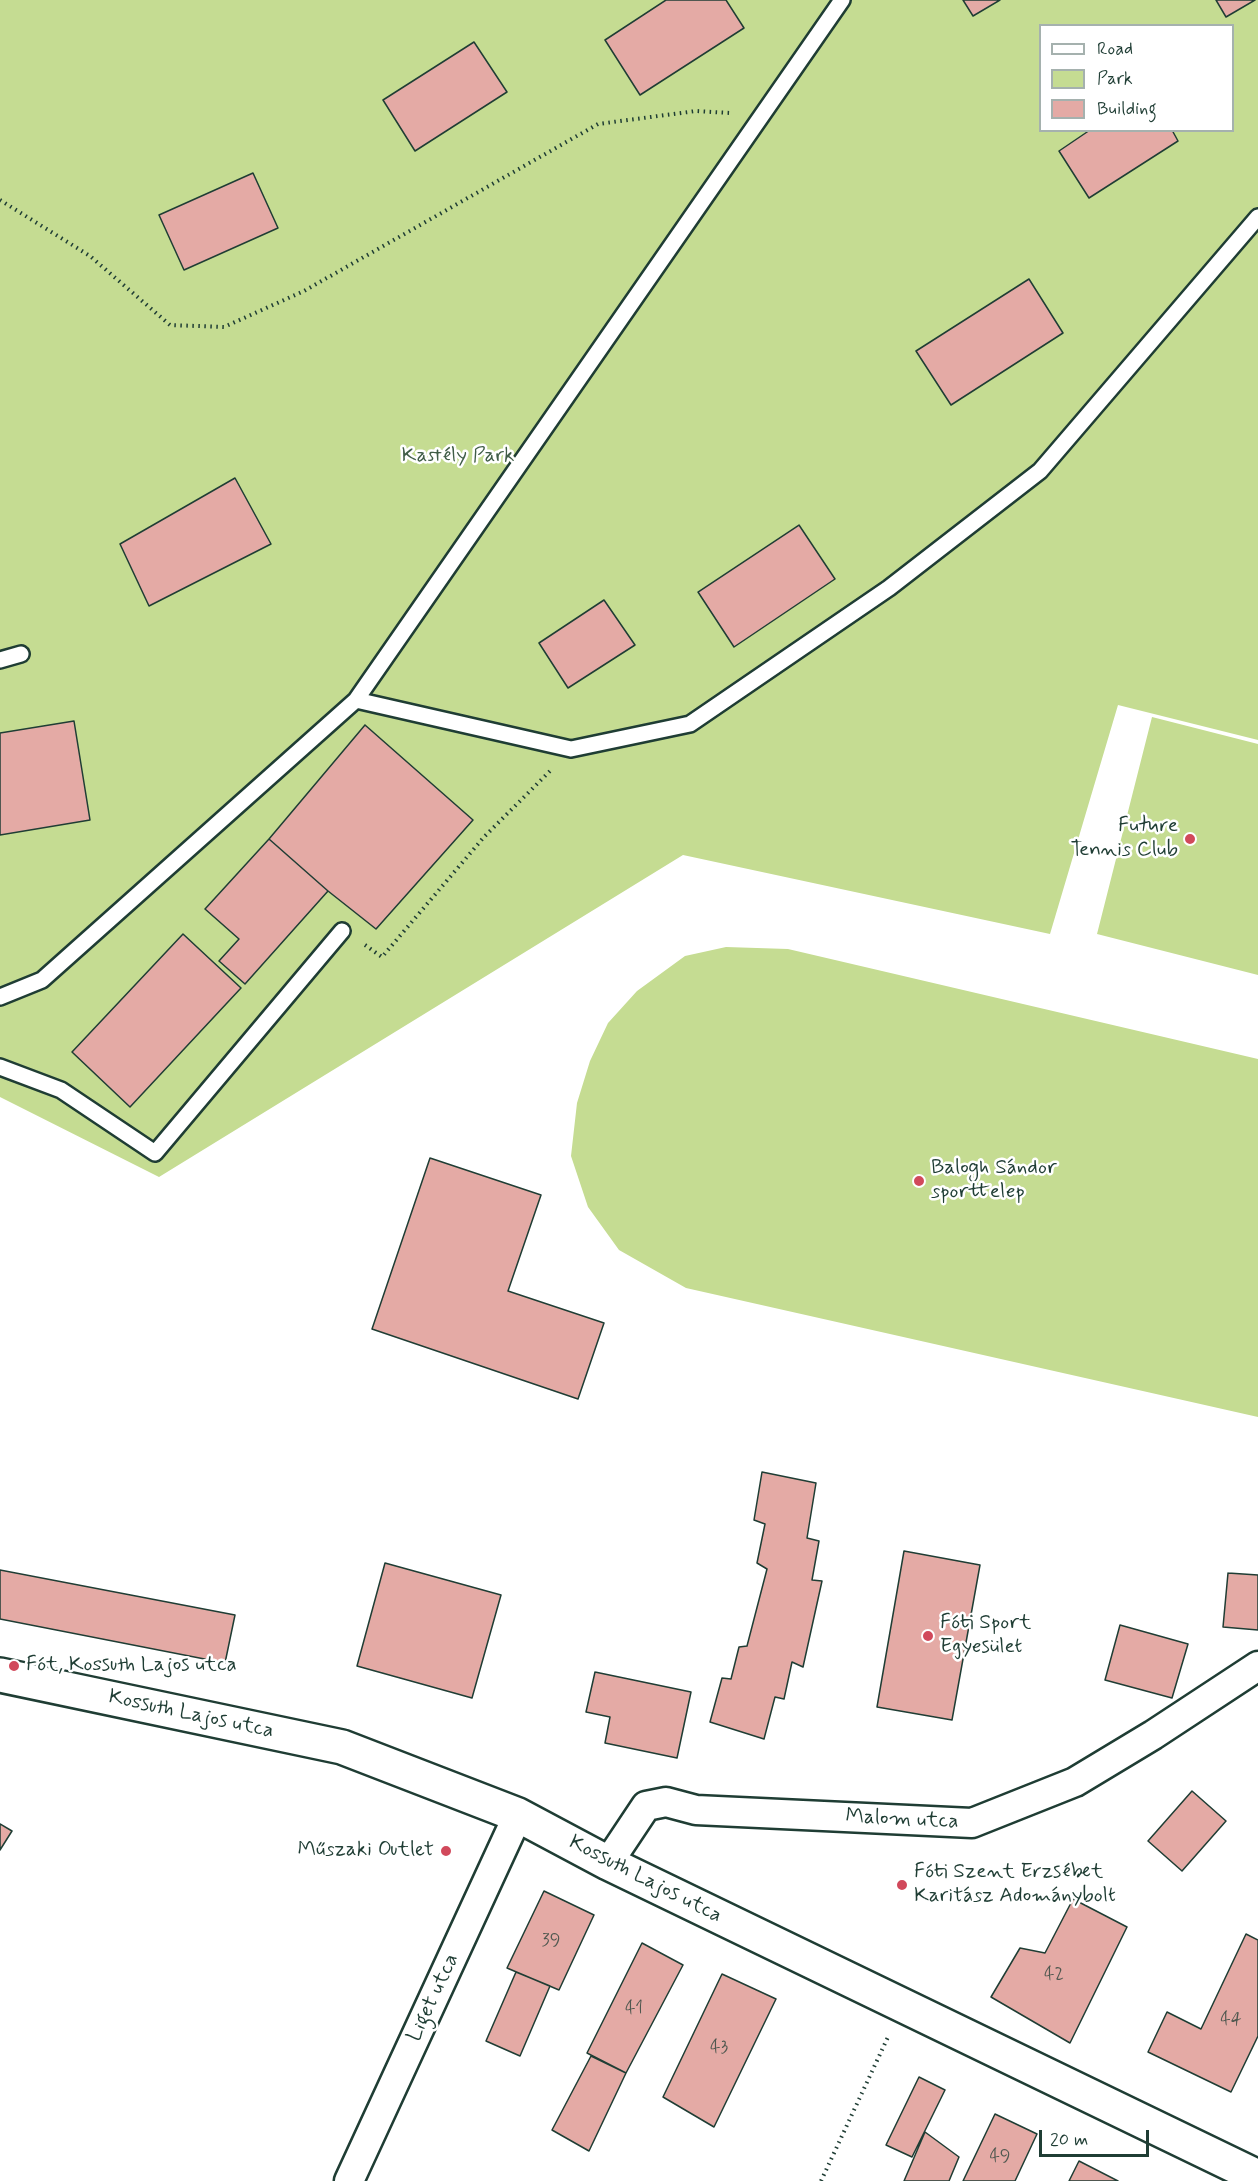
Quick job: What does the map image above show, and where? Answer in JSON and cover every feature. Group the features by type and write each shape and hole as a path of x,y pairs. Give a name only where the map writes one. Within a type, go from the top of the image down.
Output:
{"main road":[{"name":"Kossuth Lajos utca","path":"0,1675 342,1747 518,1815 608,1863 1258,2177"}],"street":[{"name":"Malom utca","path":"608,1863 646,1806 666,1802 696,1810 972,1823 1075,1782 1153,1735 1258,1666"},
{"name":"Liget utca","path":"349,2181 518,1815"}],"lane":[{"path":"0,997 42,980 356,700 842,0"},
{"path":"356,700 571,749 690,724 889,588 1040,471 1258,217"},
{"path":"0,660 21,654"},
{"path":"0,1067 61,1090 155,1153 342,931"}],"path":[{"path":"0,200 90,256 170,325 224,327 304,291 598,124 696,111 763,114"},
{"path":"342,931 382,957 484,837 571,749"},
{"path":"820,2181 903,2007"}],"green space":[{"name":"Kastély Park","path":"0,0 1258,0 1258,740 1118,705 1050,934 683,855 159,1177 0,1097"},
{"name":"Future Tennis Club","path":"1152,717 1258,744 1258,975 1097,934"},
{"name":"Balogh Sándor sporttelep","path":"726,947 788,949 1258,1059 1258,1417 686,1288 619,1250 588,1207 571,1156 577,1103 590,1061 608,1023 637,991 685,956"}],"building":[{"path":"666,0 726,0 744,28 640,95 605,40"},
{"path":"963,0 1000,0 973,16"},
{"path":"1216,0 1255,0 1226,17"},
{"path":"474,42 507,92 415,151 383,100"},
{"path":"1087,132 1173,132 1178,141 1089,198 1059,151"},
{"path":"253,173 278,228 184,270 159,215"},
{"path":"1029,279 1063,333 951,405 916,351"},
{"path":"235,478 271,544 149,606 120,544"},
{"path":"799,525 835,579 734,647 698,592"},
{"path":"604,600 635,645 568,688 539,643"},
{"path":"74,721 90,820 0,835 0,733"},
{"path":"365,725 473,820 376,929 328,891 269,839"},
{"path":"269,839 328,891 245,984 219,961 239,939 205,909"},
{"path":"183,934 241,988 130,1107 72,1052"},
{"path":"430,1158 541,1195 508,1291 604,1323 578,1399 372,1329"},
{"path":"762,1472 816,1483 807,1538 819,1541 812,1580 822,1581 803,1667 792,1662 784,1699 775,1697 764,1739 710,1722 722,1678 731,1679 739,1647 747,1646 767,1569 757,1563 765,1524 754,1520"},
{"name":"Fóti Sport Egyesület","path":"904,1551 980,1565 952,1720 877,1707"},
{"path":"385,1563 501,1595 472,1698 357,1666"},
{"path":"0,1570 235,1615 225,1663 0,1619"},
{"path":"1228,1573 1258,1575 1258,1630 1223,1627"},
{"path":"1120,1625 1188,1644 1172,1698 1105,1680"},
{"path":"595,1672 691,1692 677,1758 605,1743 610,1717 586,1712"},
{"path":"1192,1791 1226,1821 1182,1871 1148,1841"},
{"path":"0,1824 12,1831 0,1850"},
{"path":"544,1891 594,1915 559,1990 507,1968"},
{"path":"1073,1899 1127,1927 1070,2043 991,1997 1020,1948 1045,1953"},
{"path":"1246,1934 1258,1940 1258,2036 1231,2092 1148,2052 1167,2012 1201,2029"},
{"path":"642,1943 683,1965 626,2073 587,2053"},
{"path":"516,1972 550,1986 520,2056 486,2041"},
{"path":"722,1974 776,1999 714,2127 663,2097"},
{"path":"591,2056 626,2073 589,2151 552,2130"},
{"path":"919,2077 945,2090 912,2157 886,2145"},
{"path":"995,2114 1037,2134 1015,2181 963,2181"},
{"path":"925,2132 959,2157 949,2181 904,2181"},
{"path":"1079,2161 1118,2181 1069,2181"}],"place":[{"name":"Future Tennis Club","path":"1190,839"},
{"name":"Balogh Sándor sporttelep","path":"919,1181"},
{"name":"Fóti Sport Egyesület","path":"928,1636"},
{"name":"Fót, Kossuth Lajos utca","path":"14,1666"},
{"name":"Műszaki Outlet","path":"446,1851"},
{"name":"Fóti Szent Erzsébet Karitász Adománybolt","path":"902,1885"}]}
